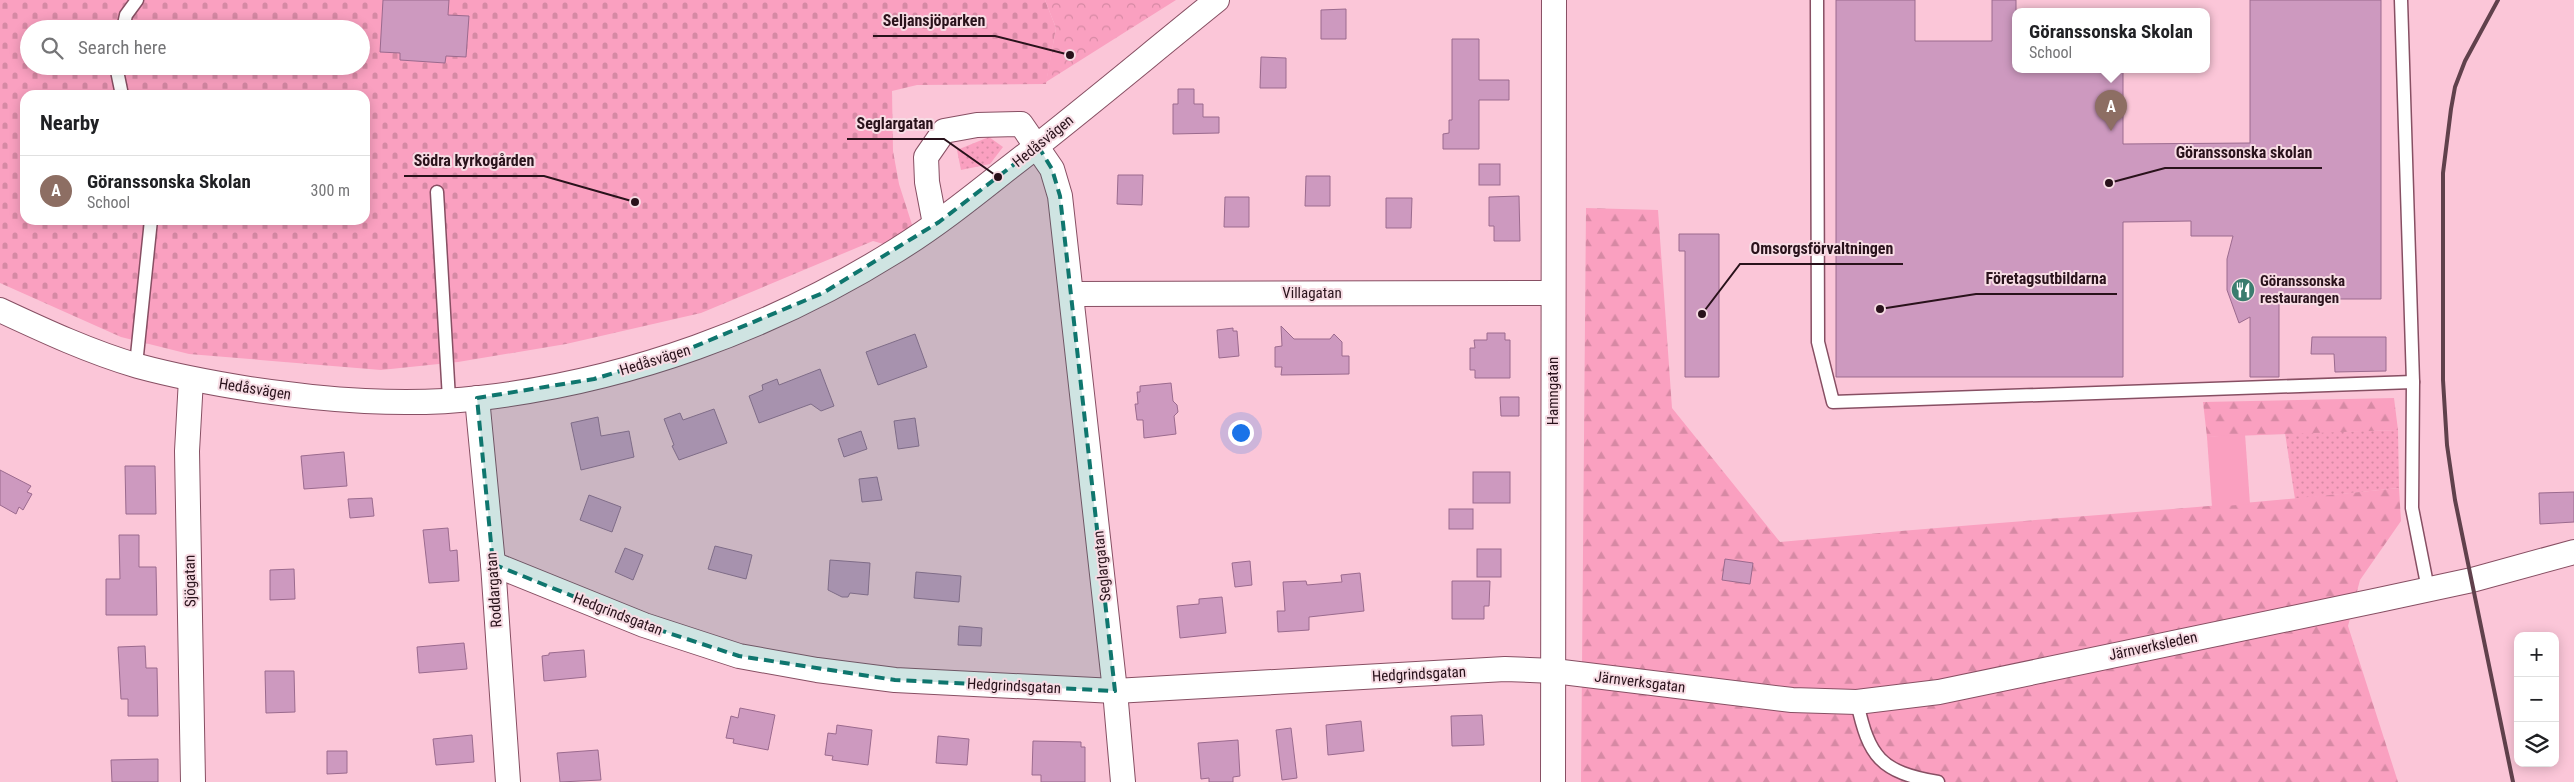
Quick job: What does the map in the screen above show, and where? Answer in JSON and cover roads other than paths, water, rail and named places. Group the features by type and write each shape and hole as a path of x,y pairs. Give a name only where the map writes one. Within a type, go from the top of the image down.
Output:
{"street":[{"name":"Hedåsvägen","path":"0,310 77,346 136,366 191,379 299,396 389,401 477,398 594,378 679,353 731,334 823,293 897,250 935,224 1038,146 1217,0"},
{"name":"Hamngatan","path":"1554,0 1552,293 1554,782"},
{"name":"Seglargatan","path":"935,224 926,182 926,157 944,131 977,125 1021,124 1038,146 1052,169 1060,196 1115,691 1123,782"},
{"name":"Villagatan","path":"1072,294 1552,293"},
{"name":"Sjögatan","path":"191,379 187,450 193,782"},
{"name":"Roddargatan","path":"477,398 493,564 508,782"},
{"name":"Järnverksleden","path":"1727,693 1792,700 1857,702 1939,692 2428,589 2574,552"},
{"name":"Hedgrindsgatan","path":"493,564 644,625 739,656 817,670 896,680 1115,691 1505,670 1554,671"},
{"name":"Järnverksgatan","path":"1554,671 1727,693"}],"lane":[{"path":"125,20 126,14 137,0"},
{"path":"1816,0 1818,342 1833,402 2413,382"},
{"path":"2401,0 2413,382 2412,508 2428,589"},
{"path":"118,75 121,90"},
{"path":"436,192 449,399"},
{"path":"136,366 150,225"},
{"path":"1857,702 1864,734 1875,756 1889,767 1938,782"}],"railway":[{"path":"2498,0 2465,61 2455,87 2451,109 2443,173 2443,380 2447,445 2455,500 2513,782"}],"place":[{"name":"Seljansjöparken","path":"1070,55"},
{"name":"Göranssonska Skolan","path":"2111,131"},
{"name":"Seglargatan","path":"998,177"},
{"name":"Göranssonska skolan","path":"2109,183"},
{"name":"Södra kyrkogården","path":"635,202"},
{"name":"Göranssonska restaurangen","path":"2243,290"},
{"name":"Företagsutbildarna","path":"1880,309"},
{"name":"Omsorgsförvaltningen","path":"1702,314"}]}
